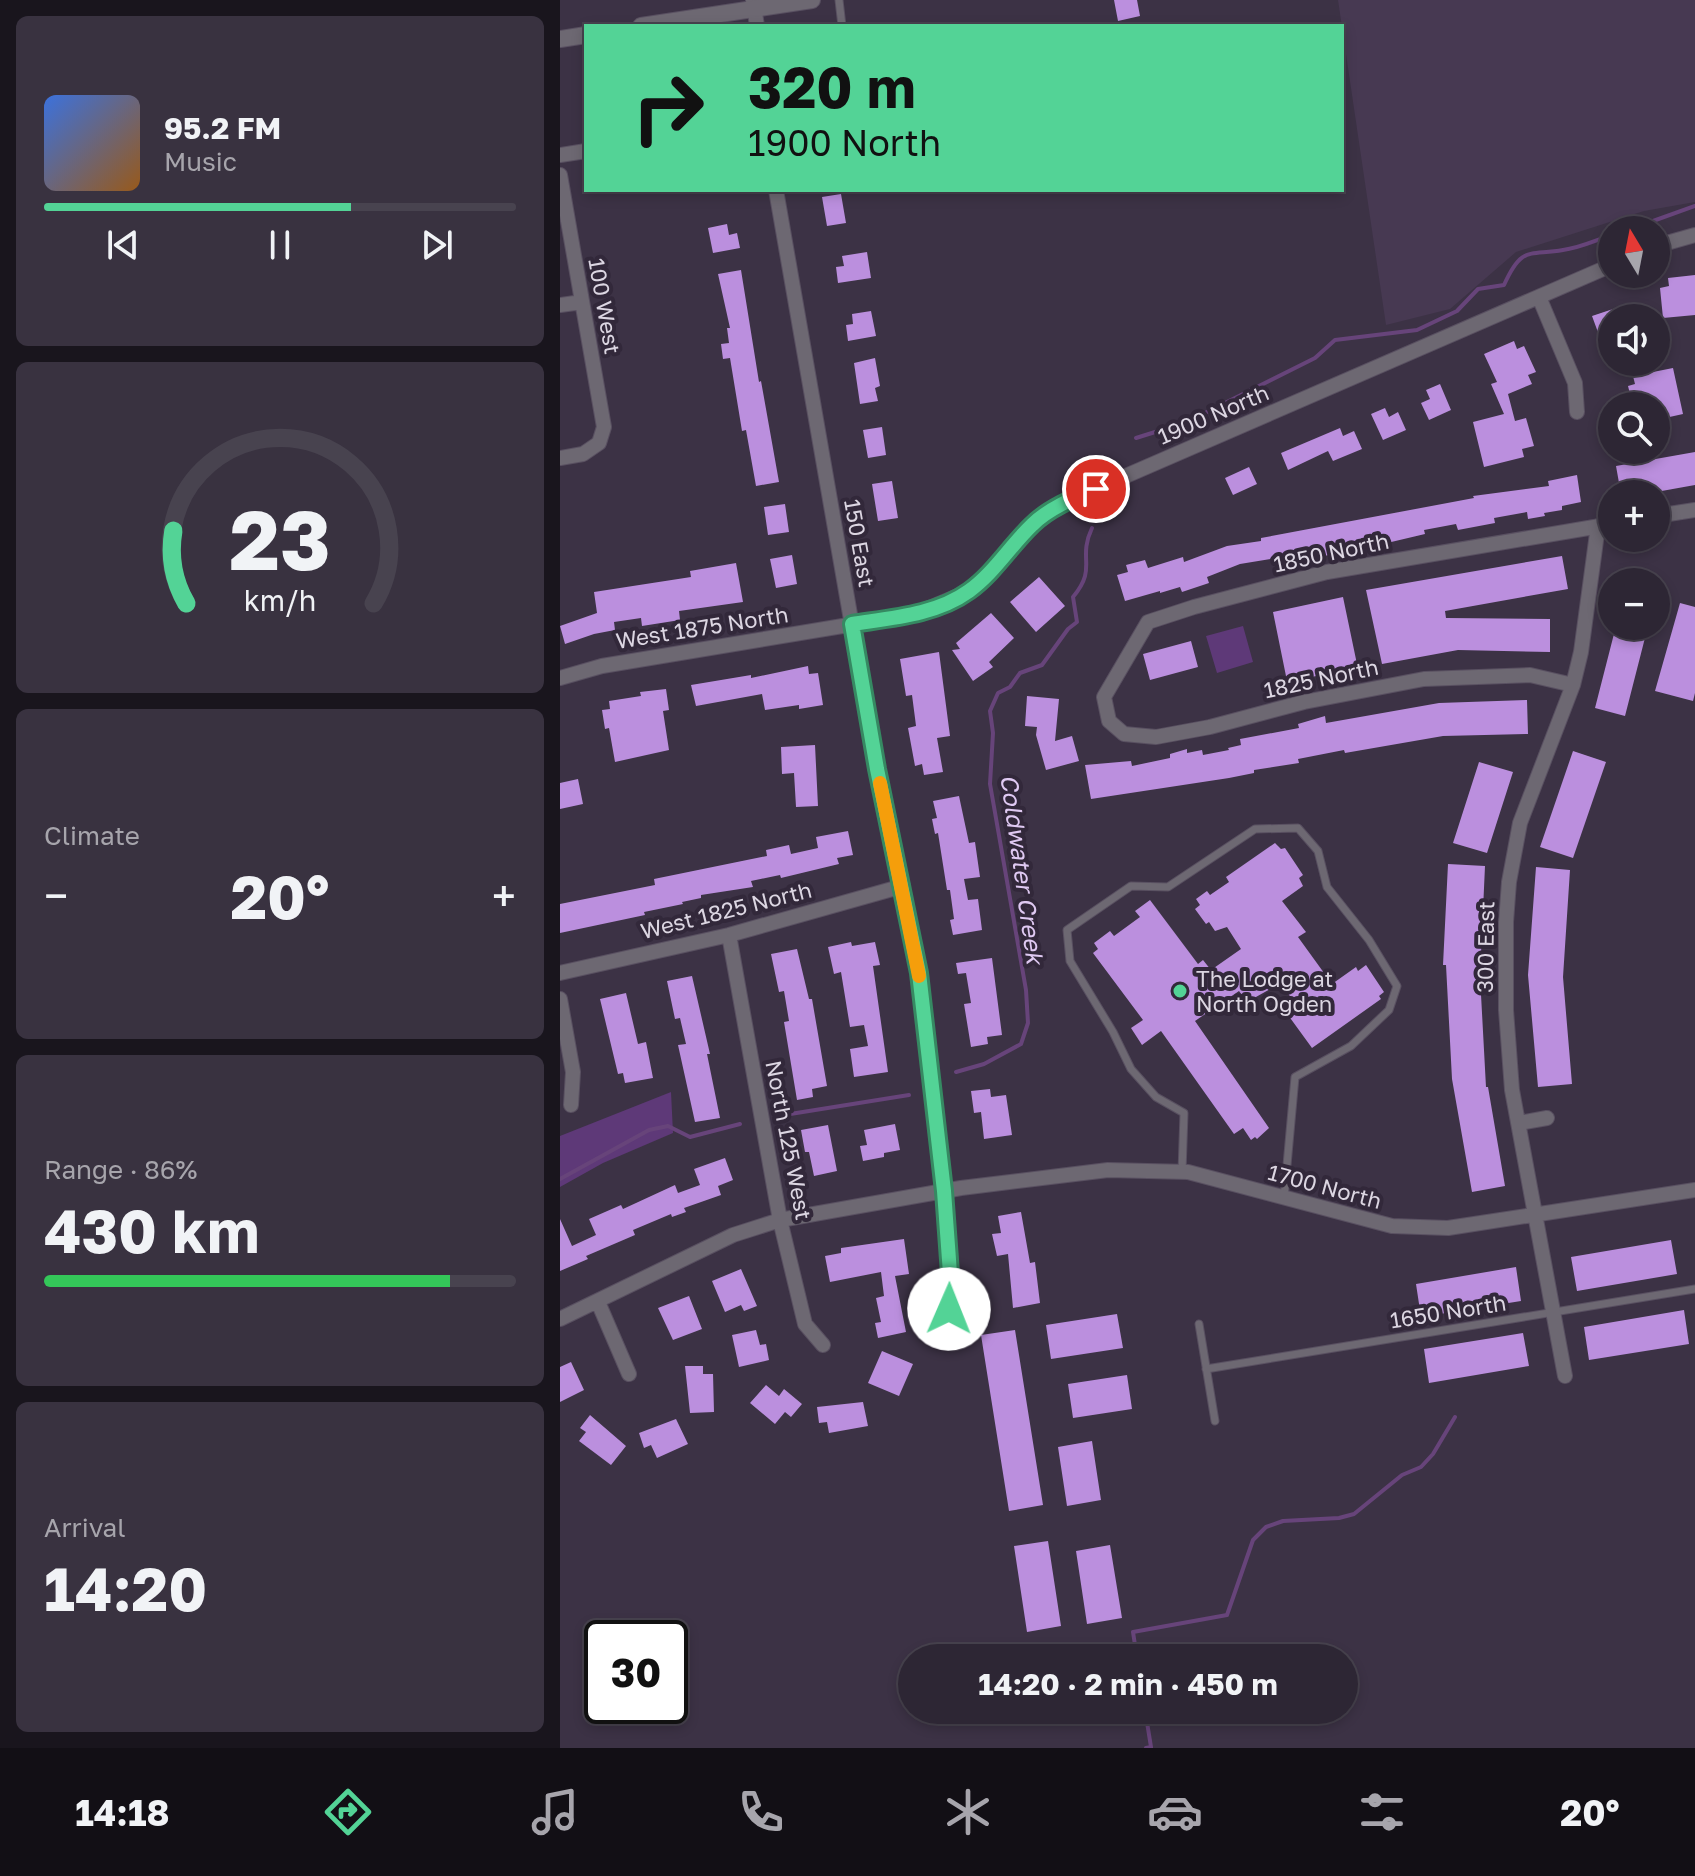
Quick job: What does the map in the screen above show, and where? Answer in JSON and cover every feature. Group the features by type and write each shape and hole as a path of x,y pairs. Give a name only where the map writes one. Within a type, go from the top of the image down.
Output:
{"street":[{"path":"651,24 754,4 812,0"},
{"path":"754,4 757,24"},
{"path":"560,39 584,35"},
{"path":"560,155 584,151"},
{"name":"100 West","path":"560,175 604,427 599,443 583,454 560,458"},
{"name":"150 East","path":"776,192 877,769 919,973 944,1191 951,1287 947,1331"},
{"path":"1670,242 1695,235"},
{"name":"1900 North","path":"852,624 915,614 944,604 967,592 994,569 1035,522 1068,501 1598,271"},
{"path":"1539,297 1575,383 1577,412"},
{"path":"560,305 582,302"},
{"path":"1670,514 1695,510"},
{"name":"1850 North","path":"1104,697 1148,622 1327,572 1598,526"},
{"name":"300 East","path":"1565,1376 1512,1090 1506,1010 1509,882 1520,823 1573,685 1600,552"},
{"name":"West 1875 North","path":"560,678 602,666 852,624"},
{"name":"1825 North","path":"1104,697 1109,721 1124,734 1156,737 1210,727 1304,702 1424,679 1530,675 1573,685"},
{"name":"West 1825 North","path":"560,973 729,935 903,886"},
{"name":"North 125 West","path":"729,935 780,1220 805,1324 823,1345"},
{"path":"560,999 573,1072 571,1105"},
{"path":"1519,1123 1547,1118"},
{"name":"1700 North","path":"560,1319 733,1235 780,1220 944,1191 1108,1170 1182,1172 1392,1226 1448,1228 1695,1190"},
{"path":"598,1302 629,1374"}],"lane":[{"path":"839,0 842,24"},
{"path":"1182,1172 1184,1113 1156,1097 1131,1069 1113,1032 1070,961 1067,930 1131,886 1168,887 1255,829 1298,828 1318,851 1327,887 1369,940 1397,986 1389,1010 1351,1046 1295,1077 1284,1198"},
{"name":"1650 North","path":"1206,1369 1695,1289"},
{"path":"1199,1324 1215,1421"}],"shaded area":[{"path":"1338,0 1695,0 1695,202 1628,216 1598,216 1598,226 1516,252 1450,309 1386,325 1344,24"},
{"path":"1243,626 1253,662 1217,673 1206,636"},
{"path":"671,1092 673,1133 603,1163 560,1187 560,1136"}],"building":[{"path":"1114,0 1137,0 1140,16 1118,21"},
{"path":"841,194 846,223 827,226 822,197"},
{"path":"727,224 729,235 737,233 740,248 713,253 708,228"},
{"path":"867,252 871,278 838,283 836,267 844,266 842,256"},
{"path":"741,270 779,482 756,486 746,430 742,431 730,358 723,359 721,344 729,343 727,328 730,328 718,274"},
{"path":"1695,275 1695,315 1670,317 1670,304 1662,304 1660,288 1670,288 1670,278"},
{"path":"871,311 876,336 848,341 846,325 853,324 852,314"},
{"path":"1598,314 1598,332 1592,316"},
{"path":"1514,341 1517,349 1524,346 1536,372 1528,375 1532,384 1508,394 1515,421 1526,418 1534,446 1522,449 1524,457 1484,467 1473,422 1504,414 1491,384 1497,382 1484,354"},
{"path":"875,358 880,386 875,388 878,401 860,404 854,363"},
{"path":"1673,368 1683,414 1670,417 1670,392 1630,392 1628,386 1635,384 1633,376 1670,376 1670,369"},
{"path":"1440,384 1451,410 1429,420 1421,403 1430,399 1426,390"},
{"path":"1385,408 1389,417 1398,412 1406,430 1383,440 1371,414"},
{"path":"882,427 886,455 868,458 863,430"},
{"path":"1340,428 1343,436 1354,431 1362,449 1333,461 1328,451 1288,470 1281,453"},
{"path":"1695,452 1695,485 1670,490 1670,480 1618,480 1616,466 1670,464 1670,456"},
{"path":"1249,467 1257,484 1233,495 1225,478"},
{"path":"1577,475 1581,502 1544,513 1545,516 1528,519 1527,512 1494,518 1495,523 1458,530 1456,524 1424,530 1425,534 1387,543 1385,536 1352,542 1354,549 1278,567 1277,558 1240,564 1207,577 1209,583 1182,592 1180,587 1125,601 1117,575 1128,572 1126,565 1145,560 1148,568 1183,557 1184,562 1227,546 1261,541 1261,538 1473,496 1549,486 1548,481"},
{"path":"892,481 898,518 878,521 872,484"},
{"path":"785,504 789,532 768,535 764,507"},
{"path":"792,555 797,584 776,588 770,559"},
{"path":"1562,556 1568,589 1445,611 1446,618 1550,619 1550,652 1458,650 1382,664 1366,590"},
{"path":"736,563 743,602 679,611 680,620 642,626 641,618 614,622 615,630 565,644 560,626 597,613 594,592 691,577 690,571"},
{"path":"1039,577 1065,606 1036,632 1010,602"},
{"path":"1343,597 1358,669 1287,681 1273,612"},
{"path":"1680,603 1695,607 1693,701 1655,691"},
{"path":"991,613 1014,638 989,662 993,667 973,681 952,650 960,649 956,643"},
{"path":"1612,640 1644,640 1625,716 1595,708"},
{"path":"1191,641 1198,667 1150,680 1143,654"},
{"path":"939,652 950,736 937,738 943,772 924,775 922,764 915,766 908,728 916,726 912,695 906,696 900,659"},
{"path":"808,666 809,674 818,673 823,705 765,710 762,694 696,706 691,685 751,675 751,678"},
{"path":"666,689 669,710 663,711 669,750 615,762 609,728 605,729 602,710 610,709 609,701 641,696 640,692"},
{"path":"1027,696 1059,699 1055,741 1072,736 1079,761 1046,770 1036,735 1037,727 1025,726"},
{"path":"1527,700 1528,734 1443,736 1345,753 1344,750 1229,778 1091,799 1085,765 1131,761 1132,766 1170,758 1170,754 1187,749 1187,753 1202,750 1203,755 1229,750 1241,745 1240,739 1299,728 1298,724 1325,716 1326,723 1439,703"},
{"path":"815,745 818,806 796,807 794,773 782,774 781,747"},
{"path":"1573,751 1606,762 1573,858 1540,847"},
{"path":"1479,762 1513,772 1487,853 1453,843"},
{"path":"578,779 583,804 560,809 560,783"},
{"path":"959,796 969,843 975,842 980,877 964,879 968,900 978,899 982,930 953,935 950,890 947,890 938,833 935,834 932,819 937,818 933,801"},
{"path":"848,831 853,855 837,858 839,864 781,878 780,875 751,881 753,887 701,895 701,898 683,904 644,912 645,915 560,933 560,904 655,885 654,879 767,856 766,850 789,845 791,854 818,848 816,837"},
{"name":"The Lodge at North Ogden","path":"1275,843 1281,849 1285,848 1303,875 1299,878 1303,886 1282,901 1306,932 1298,937 1332,984 1356,967 1358,971 1366,965 1384,992 1379,996 1381,999 1312,1048 1288,1015 1298,1008 1281,983 1247,1002 1239,991 1195,1021 1269,1128 1257,1139 1251,1140 1243,1128 1234,1134 1161,1031 1142,1045 1131,1028 1143,1020 1093,953 1098,949 1094,943 1110,931 1114,936 1140,917 1135,911 1150,900 1198,964 1203,960 1211,970 1241,949 1227,927 1215,931 1209,922 1206,924 1195,909 1200,905 1196,899 1207,891 1210,895 1229,882 1226,877"},
{"path":"1448,864 1485,866 1480,976 1486,1087 1505,1186 1472,1192 1452,1079 1446,965 1443,965"},
{"path":"1536,867 1570,870 1563,977 1572,1084 1538,1087 1528,975"},
{"path":"851,942 852,946 875,942 880,965 873,966 888,1072 854,1077 850,1049 868,1046 864,1025 850,1027 841,972 834,974 828,947"},
{"path":"797,949 809,999 812,999 827,1086 812,1089 813,1097 797,1100 784,1022 789,1021 784,991 779,992 771,954"},
{"path":"992,958 1002,1035 987,1037 988,1044 971,1047 964,1004 971,1003 966,973 958,974 956,963"},
{"path":"692,976 710,1054 707,1054 720,1118 695,1122 678,1045 686,1044 680,1018 675,1019 667,981"},
{"path":"626,993 638,1044 646,1042 653,1078 625,1083 623,1073 618,1074 600,999"},
{"path":"990,1089 991,1097 1006,1095 1012,1135 984,1139 981,1112 974,1113 971,1091"},
{"path":"895,1124 900,1150 863,1161 860,1146 867,1145 864,1130"},
{"path":"828,1125 837,1171 814,1176 801,1130"},
{"path":"725,1158 733,1180 718,1186 721,1195 684,1208 686,1212 672,1217 671,1214 633,1230 635,1235 560,1271 560,1219 572,1246 596,1235 589,1219 621,1205 623,1209 675,1185 678,1193 700,1185 694,1169"},
{"path":"1021,1212 1030,1263 1035,1262 1040,1303 1013,1308 1008,1254 997,1256 992,1234 1001,1233 998,1216"},
{"path":"904,1239 909,1274 895,1276 906,1332 878,1338 875,1323 881,1322 876,1298 884,1296 881,1272 830,1282 825,1256 841,1253 841,1248"},
{"path":"1671,1240 1677,1274 1577,1291 1571,1257"},
{"path":"1516,1267 1521,1301 1421,1317 1416,1284"},
{"path":"741,1269 757,1306 744,1311 741,1305 725,1312 712,1281"},
{"path":"689,1296 702,1329 673,1340 658,1308"},
{"path":"1684,1310 1689,1344 1589,1360 1584,1327"},
{"path":"1117,1314 1123,1348 1051,1359 1046,1325"},
{"path":"756,1330 760,1345 766,1344 769,1360 739,1367 732,1335"},
{"path":"1015,1330 1043,1505 1009,1511 981,1335"},
{"path":"1523,1333 1529,1366 1429,1383 1424,1349"},
{"path":"882,1351 913,1364 899,1396 868,1383"},
{"path":"571,1362 584,1390 560,1402 560,1367"},
{"path":"685,1366 703,1366 703,1374 713,1374 714,1412 690,1413"},
{"path":"1127,1375 1132,1409 1073,1418 1068,1384"},
{"path":"766,1385 779,1396 784,1389 802,1404 791,1417 785,1412 775,1424 750,1403"},
{"path":"863,1402 868,1426 829,1433 827,1422 819,1423 817,1407"},
{"path":"590,1415 626,1446 611,1465 579,1441 586,1432 580,1428"},
{"path":"676,1419 688,1444 657,1458 651,1445 644,1448 639,1433"},
{"path":"1092,1441 1101,1500 1067,1506 1058,1447"},
{"path":"1048,1541 1061,1626 1027,1632 1014,1546"},
{"path":"1110,1545 1122,1618 1087,1624 1076,1551"}],"waterway":[{"name":"Coldwater Creek","path":"1667,216 1695,206"},
{"name":"Coldwater Creek","path":"1136,438 1187,422 1315,358 1335,340 1417,330 1457,311 1478,289 1504,285 1516,264 1528,255 1569,249 1598,240"},
{"name":"Coldwater Creek","path":"956,1072 984,1064 1021,1044 1028,1023 1026,990 990,784 993,733 990,711 998,693 1010,687 1020,673 1042,665 1068,629 1077,622 1073,597 1084,578 1086,548 1092,528"},
{"name":"Coldwater Creek","path":"784,1115 909,1095"},
{"name":"Coldwater Creek","path":"560,1179 649,1130 668,1126 690,1137 740,1124"},
{"path":"1135,1644 1133,1632 1227,1615 1253,1540 1266,1527 1283,1521 1339,1518 1354,1514 1402,1475 1421,1467 1433,1454 1455,1417"},
{"path":"1146,1748 1151,1747 1147,1724"}],"slow traffic":[{"path":"880,783 919,976"}],"place":[{"name":"The Lodge at North Ogden","path":"1180,991"}],"route":[{"path":"949,1309 951,1287 944,1191 919,973 877,769 852,624 915,614 967,592 994,569 1035,522 1068,501 1096,489"}]}
